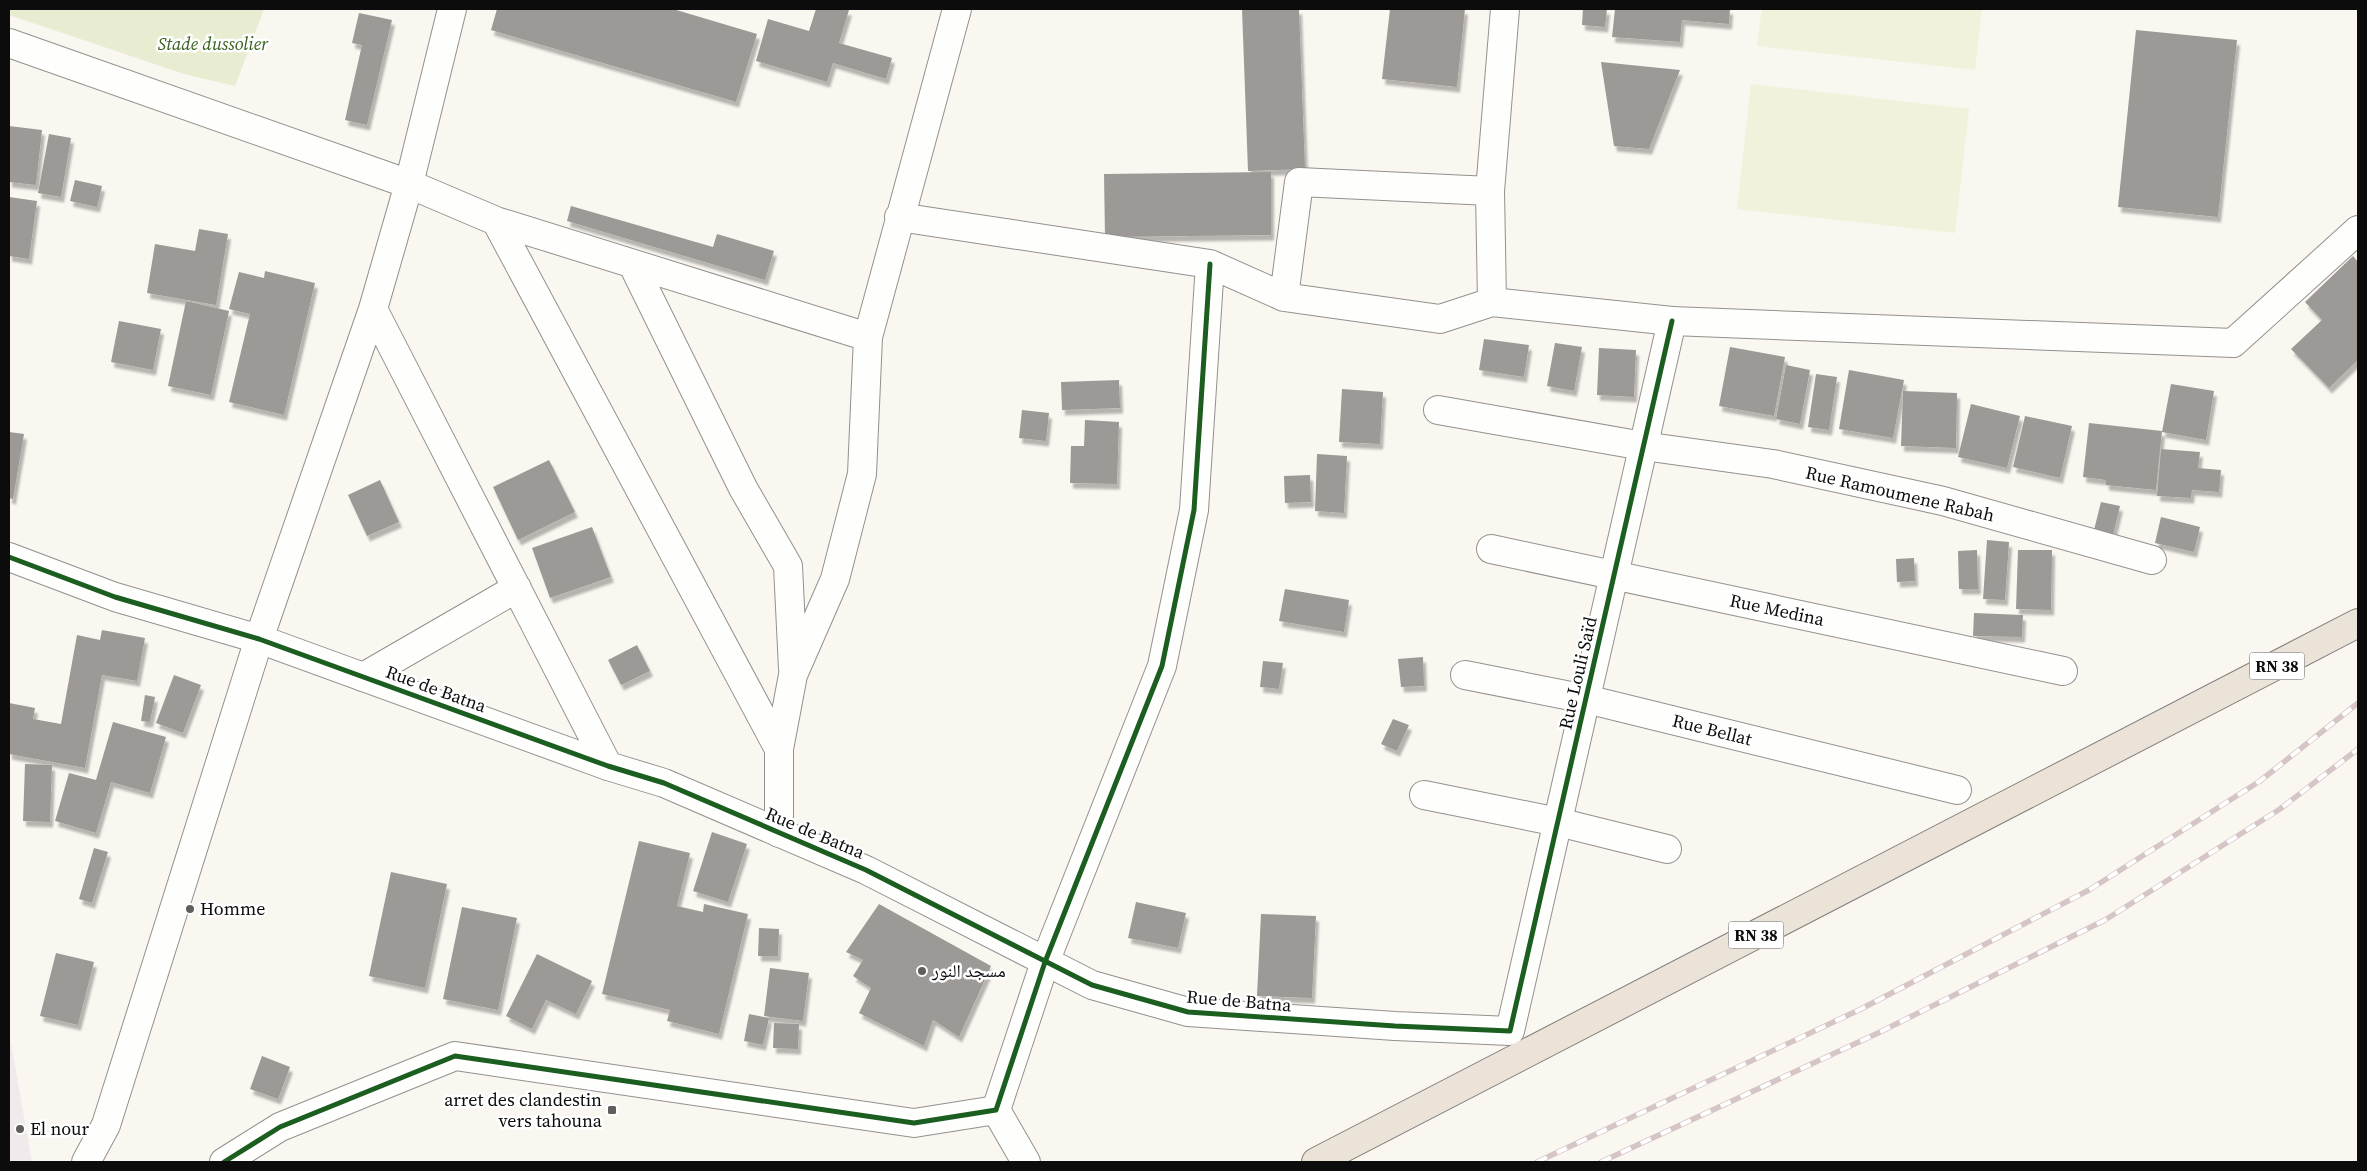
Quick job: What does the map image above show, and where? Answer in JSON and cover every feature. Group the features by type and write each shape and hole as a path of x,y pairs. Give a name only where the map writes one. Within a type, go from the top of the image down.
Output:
{"main road":[{"name":"RN 38","path":"1316,1162 2358,623"}],"street":[{"path":"86,1162 106,1125 260,639 373,308 409,184 452,9"},
{"path":"779,833 779,749 793,675 835,579 862,474 868,337 899,217 957,9"},
{"path":"1492,302 1490,191 1505,9"},
{"path":"9,43 409,184 496,221 868,337"},
{"path":"1284,297 1299,182 1490,191"},
{"path":"899,217 1210,264 1284,297 1440,318 1492,302 1672,321 2233,343 2358,230"},
{"path":"496,221 779,749"},
{"path":"1026,1162 996,1110 1045,962 1162,666 1194,510 1210,264"},
{"path":"633,265 743,488 788,566 793,675"},
{"path":"373,308 608,766"},
{"name":"Rue Louli Saïd","path":"1510,1031 1672,321"},
{"name":"Rue Ramoumene Rabah","path":"1438,410 1643,446 1773,464 1944,501 2152,560"},
{"name":"Rue Medina","path":"1491,549 2063,671"},
{"name":"Rue de Batna","path":"9,557 115,598 260,639 608,766 664,783 866,870 1092,985 1188,1012 1395,1026 1510,1031"},
{"path":"363,677 517,588"},
{"name":"Rue Bellat","path":"1465,675 1586,699 1957,790"},
{"path":"1424,794 1558,822 1668,849"},
{"path":"224,1162 280,1127 455,1056 914,1123 996,1110"}],"shaded area":[{"path":"9,1032 32,1162 9,1162"}],"green space":[{"name":"Stade dussolier","path":"9,9 264,9 235,86 184,74 9,15"},
{"path":"1762,9 1982,9 1975,70 1757,46"},
{"path":"1751,84 1969,109 1955,233 1737,209"}],"building":[{"path":"497,9 673,9 757,34 736,102 491,30"},
{"path":"816,9 849,10 839,43 892,58 886,79 833,63 827,82 756,61 768,19 809,31"},
{"path":"1242,9 1299,9 1305,169 1248,171"},
{"path":"1390,9 1465,9 1457,87 1382,79"},
{"path":"1583,9 1607,9 1605,27 1582,25"},
{"path":"1615,9 1730,9 1729,24 1682,20 1680,42 1612,37"},
{"path":"359,13 392,20 367,125 345,120 362,45 352,43"},
{"path":"2136,30 2237,40 2218,217 2118,207"},
{"path":"1601,62 1680,70 1649,149 1614,146"},
{"path":"9,126 42,130 36,185 9,182"},
{"path":"49,134 71,138 61,197 38,193"},
{"path":"1271,172 1271,235 1105,237 1104,174"},
{"path":"75,180 102,186 97,207 70,201"},
{"path":"9,197 37,201 29,259 9,256"},
{"path":"571,206 713,247 717,234 774,251 765,280 567,221"},
{"path":"199,229 228,234 216,305 147,293 155,244 195,251"},
{"path":"2353,256 2358,262 2358,360 2329,388 2291,349 2322,320 2305,302"},
{"path":"265,271 315,283 284,415 229,402 250,314 229,309 239,272 264,278"},
{"path":"186,301 229,311 211,395 168,386"},
{"path":"119,321 161,329 153,370 111,362"},
{"path":"1484,339 1529,345 1524,377 1479,370"},
{"path":"1555,343 1582,347 1574,391 1547,386"},
{"path":"1730,347 1785,357 1774,416 1719,406"},
{"path":"1599,348 1636,350 1634,397 1597,395"},
{"path":"1786,365 1810,370 1800,424 1776,419"},
{"path":"1849,370 1904,380 1893,438 1839,429"},
{"path":"1816,374 1837,377 1829,430 1808,427"},
{"path":"1119,380 1120,408 1062,410 1061,382"},
{"path":"2171,384 2214,391 2206,440 2162,432"},
{"path":"1342,389 1383,392 1380,444 1339,442"},
{"path":"1903,391 1957,393 1956,448 1901,446"},
{"path":"1971,404 2020,416 2007,468 1958,457"},
{"path":"1022,410 1049,413 1046,441 1019,438"},
{"path":"2025,416 2072,426 2060,478 2013,467"},
{"path":"1085,420 1119,422 1117,484 1070,483 1071,446 1084,446"},
{"path":"2089,423 2162,431 2156,490 2106,485 2106,480 2083,477"},
{"path":"9,432 24,434 13,499 9,498"},
{"path":"2161,449 2200,452 2198,468 2221,470 2219,492 2192,490 2191,498 2157,496"},
{"path":"1317,454 1347,456 1344,513 1315,511"},
{"path":"549,460 575,512 518,540 493,487"},
{"path":"1310,475 1311,502 1285,503 1284,476"},
{"path":"380,480 399,522 367,536 348,495"},
{"path":"2101,502 2120,506 2113,535 2094,530"},
{"path":"2161,517 2200,527 2194,552 2155,543"},
{"path":"592,527 611,577 550,598 532,548"},
{"path":"1987,540 2009,542 2005,600 1983,599"},
{"path":"1977,550 1978,589 1959,589 1958,551"},
{"path":"2018,550 2052,550 2051,610 2016,609"},
{"path":"1914,558 1915,581 1897,582 1896,559"},
{"path":"1285,589 1349,600 1344,632 1279,621"},
{"path":"1974,613 2023,615 2022,637 1973,636"},
{"path":"102,630 145,638 137,681 102,675 85,768 9,754 9,703 35,708 33,719 61,724 77,635 100,640"},
{"path":"637,645 650,671 621,685 608,660"},
{"path":"1423,657 1424,686 1401,687 1398,659"},
{"path":"1263,661 1283,663 1279,689 1260,687"},
{"path":"174,675 201,685 183,733 156,723"},
{"path":"145,695 155,697 150,722 141,721"},
{"path":"1393,719 1409,725 1397,751 1381,744"},
{"path":"113,722 166,737 150,793 111,782 96,833 55,821 69,773 96,780"},
{"path":"25,764 52,765 50,822 23,821"},
{"path":"712,832 747,844 728,902 693,891"},
{"path":"639,841 690,853 677,906 703,912 704,904 748,914 719,1034 667,1021 670,1010 602,994"},
{"path":"94,848 108,852 92,903 79,899"},
{"path":"391,872 447,884 425,988 369,976"},
{"path":"1136,902 1186,913 1178,948 1128,938"},
{"name":"مسجد النور","path":"879,904 991,966 959,1037 933,1020 924,1046 859,1013 871,988 853,976 863,960 846,952"},
{"path":"462,907 517,918 498,1010 443,999"},
{"path":"1261,914 1316,916 1312,998 1257,996"},
{"path":"759,928 779,929 778,956 758,956"},
{"path":"56,953 94,962 78,1025 40,1016"},
{"path":"537,954 592,981 576,1014 546,1000 532,1029 506,1016"},
{"path":"770,968 809,973 803,1021 764,1016"},
{"path":"749,1014 769,1018 763,1045 744,1041"},
{"path":"774,1023 799,1024 798,1049 773,1048"},
{"path":"262,1056 290,1067 278,1099 250,1089"}],"railway":[{"path":"1537,1162 1861,1009 2089,890 2260,781 2358,703"},
{"path":"1601,1162 1878,1033 2105,920 2280,809 2358,749"}],"cycle path":[{"path":"224,1162 280,1127 455,1056 914,1123 996,1110 1045,962 1162,666 1194,510 1210,264"},
{"path":"9,557 115,597 259,639 608,766 664,783 866,870 1092,985 1188,1012 1395,1026 1510,1031 1672,321"}],"place":[{"name":"Homme","path":"190,909"},
{"name":"مسجد النور","path":"922,971"},
{"name":"arret des clandestin vers tahouna","path":"612,1110"},
{"name":"El nour","path":"20,1129"}]}
